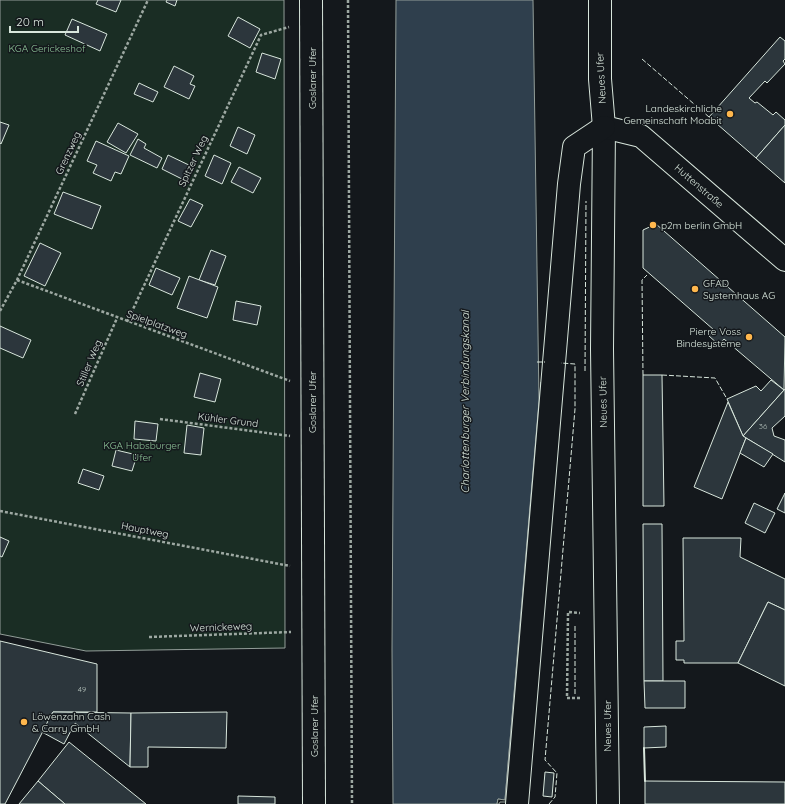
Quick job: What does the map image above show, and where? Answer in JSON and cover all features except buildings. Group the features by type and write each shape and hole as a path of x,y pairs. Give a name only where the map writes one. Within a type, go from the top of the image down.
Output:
{"street":[{"name":"Goslarer Ufer","path":"311,0 314,804"},
{"name":"Neues Ufer","path":"600,0 600,79 604,127 602,349 608,804"},
{"name":"Huttenstraße","path":"604,127 641,136 785,260"},
{"path":"517,804 569,184 574,147 604,127"}],"path":[{"name":"Grenzweg","path":"0,311 17,280 148,0"},
{"path":"348,0 352,804"},
{"name":"Spitzer Weg","path":"126,322 261,34 290,27"},
{"name":"Spielplatzweg","path":"17,280 126,322 292,382"},
{"name":"Stiller Weg","path":"75,414 117,318"},
{"name":"Kühler Grund","path":"160,419 293,436"},
{"name":"Hauptweg","path":"0,511 286,565"},
{"path":"580,613 568,612 567,698 580,698"},
{"name":"Wernickeweg","path":"149,637 294,632"}],"green space":[{"name":"KGA Habsburger Ufer","path":"0,0 284,0 285,648 86,651 0,634"}],"water":[{"name":"Charlottenburger Verbindungskanal","path":"396,0 533,0 539,401 505,800 498,799 497,804 393,804 392,649"}],"pier":[{"path":"541,382 541,401 506,802 500,802 497,804 498,799 505,800"}],"fence":[{"path":"642,59 709,117"},
{"path":"585,371 586,201"},
{"path":"643,375 642,280 647,275"},
{"path":"537,362 545,362"},
{"path":"549,804 555,797 557,773 545,760 575,409 575,364 561,363"},
{"path":"662,375 715,378 727,399"},
{"path":"575,626 575,694"}],"wall":[{"path":"644,748 645,781"}],"place":[{"name":"Landeskirchliche Gemeinschaft Moabit","path":"730,114"},
{"name":"p2m berlin GmbH","path":"653,225"},
{"name":"GFAD Systemhaus AG","path":"695,289"},
{"name":"Pierre Voss Bindesysteme","path":"749,337"},
{"name":"Löwenzahn Cash & Carry GmbH","path":"24,722"}],"park label":[{"name":"KGA Gerickeshof","path":"47,48"}]}
